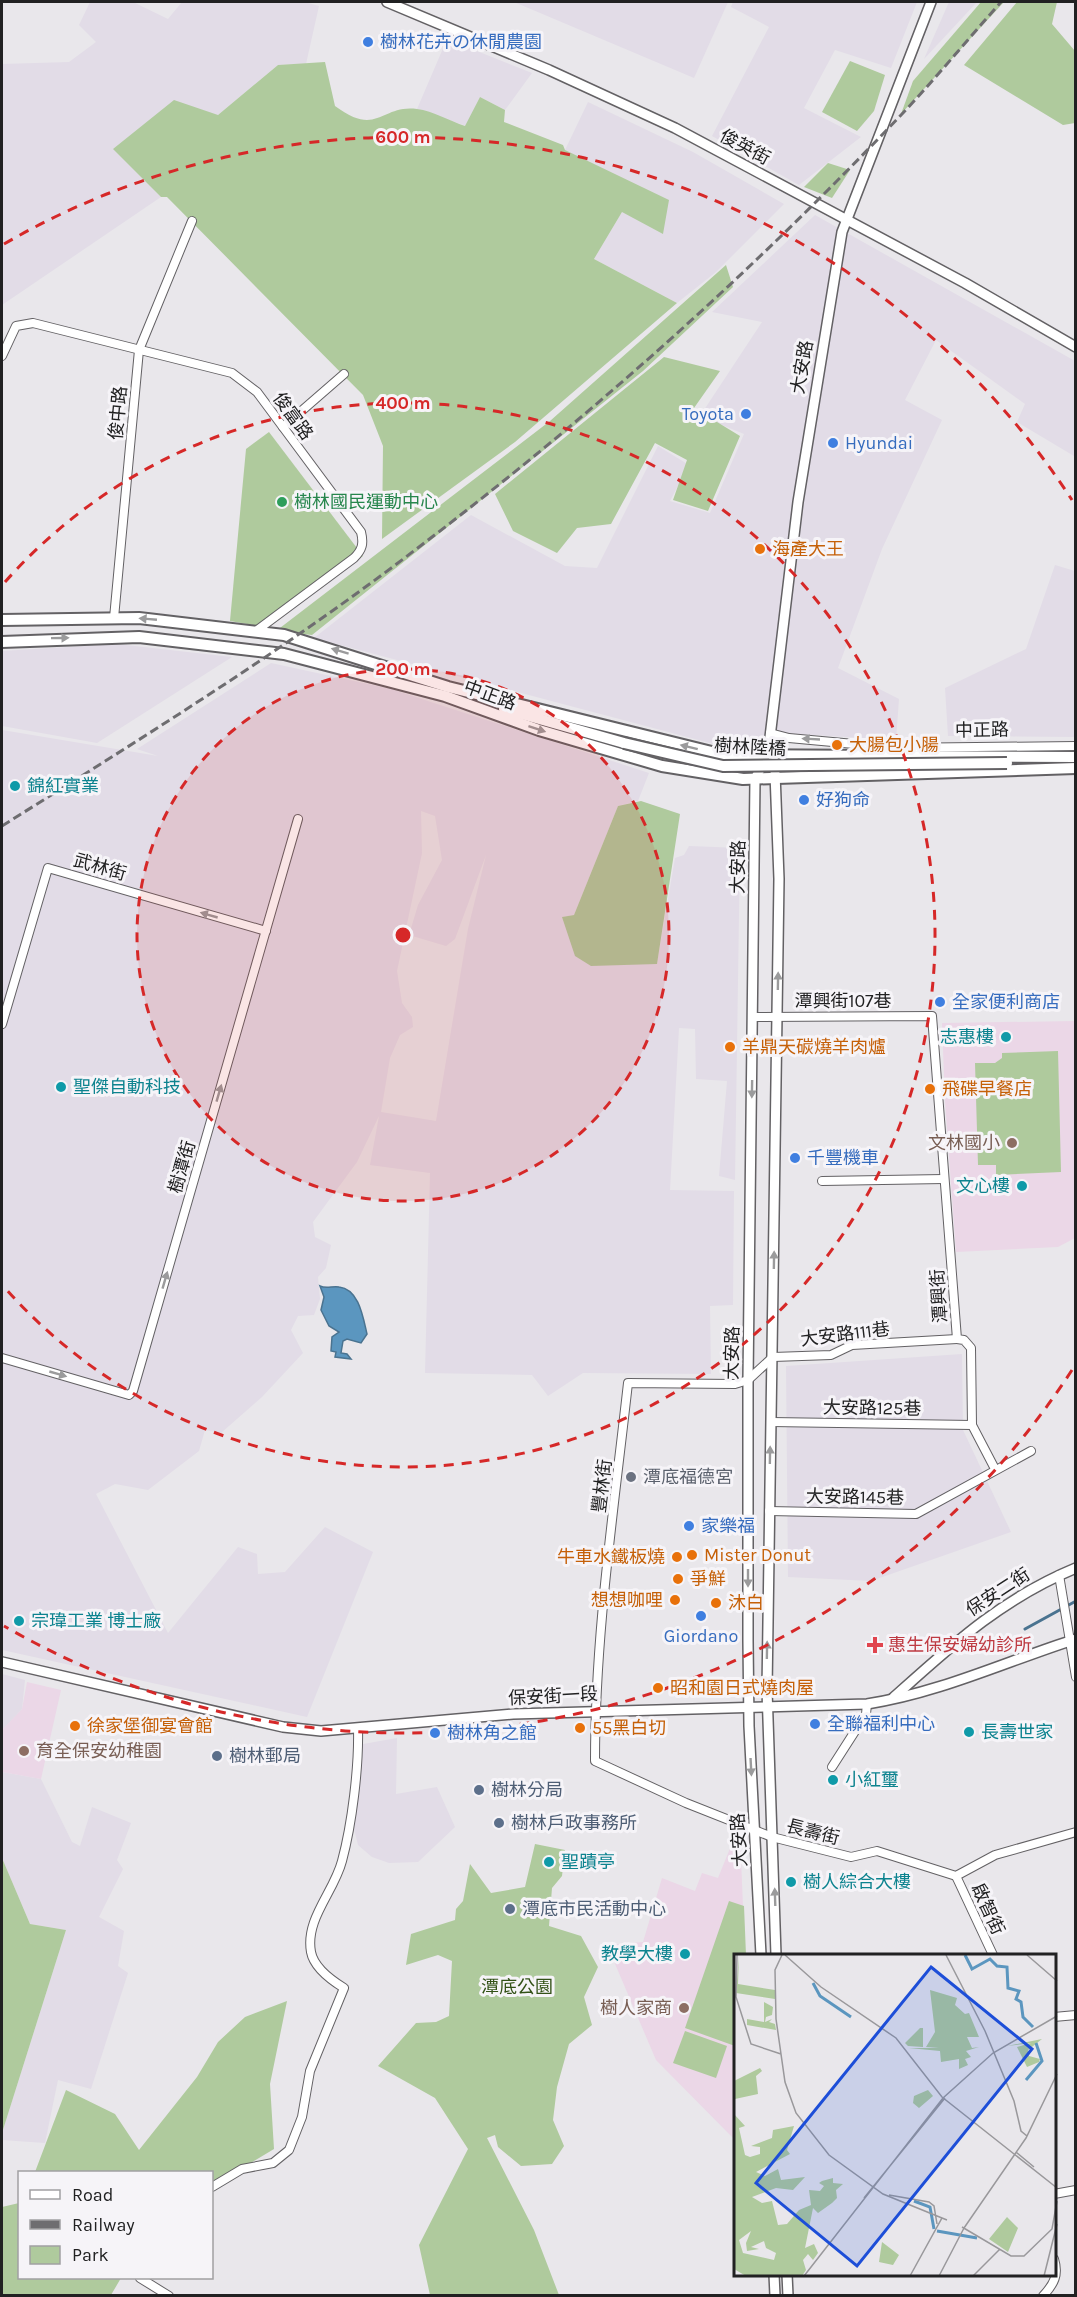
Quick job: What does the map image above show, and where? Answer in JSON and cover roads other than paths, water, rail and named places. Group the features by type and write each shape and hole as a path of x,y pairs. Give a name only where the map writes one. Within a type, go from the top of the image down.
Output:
{"main road":[{"name":"中正路","path":"2,620 114,618 238,628 301,639 447,692 539,730 662,766 743,779 858,777"},
{"path":"235,648 238,628"},
{"name":"中正路","path":"2,642 139,637 284,654 724,755 826,754"},
{"name":"樹林陸橋","path":"447,692 624,743 723,766 1050,763"},
{"name":"樹林陸橋","path":"826,754 1050,763 1076,768"},
{"name":"樹林陸橋","path":"858,777 1050,763 1076,757"}],"street":[{"name":"俊英街","path":"387,2 549,70 675,128 1076,346"},
{"name":"大安路","path":"761,1954 749,1709 748,1380 755,779 768,754 805,450 837,263 847,220 931,2"},
{"name":"俊中路","path":"114,618 139,350 192,221"},
{"name":"俊富路","path":"2,356 16,326 25,323 139,350 238,377 257,392 361,532 363,541 361,550 354,558 256,631"},
{"path":"283,427 344,374"},
{"path":"770,733 789,738 842,741 890,748"},
{"name":"中正路","path":"890,748 1076,746"},
{"path":"826,754 890,748"},
{"name":"大安路","path":"768,754 777,778 777,1017 767,1709 776,1954"},
{"name":"樹潭街","path":"2,1358 129,1395 133,1391 298,819"},
{"name":"武林街","path":"2,1024 48,868 266,931"},
{"name":"潭興街107巷","path":"753,1017 932,1016"},
{"name":"潭興街","path":"932,1016 957,1339 964,1340 971,1348 972,1425 995,1469"},
{"path":"822,1180 944,1179"},
{"name":"大安路111巷","path":"773,1357 831,1355 852,1345 957,1339"},
{"path":"748,1380 773,1357"},
{"name":"豐林街","path":"595,1711 600,1632 628,1383 735,1384 748,1380"},
{"name":"大安路125巷","path":"771,1422 972,1425"},
{"name":"大安路145巷","path":"769,1511 916,1514 1031,1451"},
{"name":"保安二街","path":"890,1700 967,1632 1010,1600 1076,1568"},
{"path":"1059,1575 1073,1639 1076,1677"},
{"name":"保安街一段","path":"2,1662 283,1726 321,1731 464,1717 867,1704 890,1700 978,1674 1073,1639"},
{"path":"832,1767 866,1714 867,1704"},
{"name":"長壽街","path":"595,1711 595,1761 686,1803 772,1837 851,1857 877,1851 957,1876"},
{"path":"213,2186 242,2169 273,2163 289,2150 302,2117 310,2072 344,1988 330,1979 314,1960 310,1934 341,1863 348,1829 358,1729"},
{"path":"957,1876 995,1855 1076,1833"},
{"name":"啟智街","path":"957,1876 993,1954"},
{"path":"1056,2017 1076,2015"},
{"path":"1056,2194 1076,2190"},
{"path":"774,2276 775,2295"},
{"path":"787,2276 788,2295"},
{"path":"1043,2295 1052,2286 1056,2276"},
{"path":"143,2279 169,2295"}],"water":[{"path":"320,1286 346,1289 356,1298 359,1305 367,1334 361,1343 347,1339 343,1341 341,1353 347,1354 351,1359 335,1357 336,1352 331,1351 332,1337 339,1332 329,1326 321,1310 324,1297"}],"waterway":[{"path":"1025,1629 1076,1601"}],"railway":[{"path":"2,826 263,659 415,550 543,449 667,342 787,230 902,114 1001,2"}],"place":[{"name":"樹林花卉の休閒農園","path":"368,42"},
{"name":"Toyota","path":"746,414"},
{"name":"Hyundai","path":"833,443"},
{"name":"樹林國民運動中心","path":"282,502"},
{"name":"海產大王","path":"760,549"},
{"name":"大腸包小腸","path":"837,745"},
{"name":"錦紅實業","path":"15,786"},
{"name":"好狗命","path":"804,800"},
{"name":"全家便利商店","path":"940,1002"},
{"name":"志惠樓","path":"1006,1037"},
{"name":"羊鼎天碳燒羊肉爐","path":"730,1047"},
{"name":"聖傑自動科技","path":"61,1087"},
{"name":"飛碟早餐店","path":"930,1089"},
{"name":"文林國小","path":"1012,1143"},
{"name":"千豐機車","path":"795,1158"},
{"name":"文心樓","path":"1022,1186"},
{"name":"潭底福德宮","path":"631,1477"},
{"name":"家樂福","path":"689,1526"},
{"name":"Mister Donut","path":"692,1555"},
{"name":"牛車水鐵板燒","path":"677,1557"},
{"name":"爭鮮","path":"678,1579"},
{"name":"想想咖哩","path":"675,1600"},
{"name":"沐白","path":"716,1603"},
{"name":"Giordano","path":"701,1616"},
{"name":"宗瑋工業 博士廠","path":"19,1621"},
{"name":"惠生保安婦幼診所","path":"875,1645"},
{"name":"昭和園日式燒肉屋","path":"658,1688"},
{"name":"全聯福利中心","path":"815,1724"},
{"name":"徐家堡御宴會館","path":"75,1726"},
{"name":"55黑白切","path":"580,1728"},
{"name":"長壽世家","path":"969,1732"},
{"name":"樹林角之館","path":"435,1733"},
{"name":"育全保安幼稚園","path":"24,1751"},
{"name":"樹林郵局","path":"217,1756"},
{"name":"小紅璽","path":"833,1780"},
{"name":"樹林分局","path":"479,1790"},
{"name":"樹林戶政事務所","path":"499,1823"},
{"name":"聖蹟亭","path":"549,1862"},
{"name":"樹人綜合大樓","path":"791,1882"},
{"name":"潭底市民活動中心","path":"510,1909"},
{"name":"教學大樓","path":"685,1954"},
{"name":"樹人家商","path":"684,2008"}],"park label":[{"name":"潭底公園","path":"517,1987"}]}
